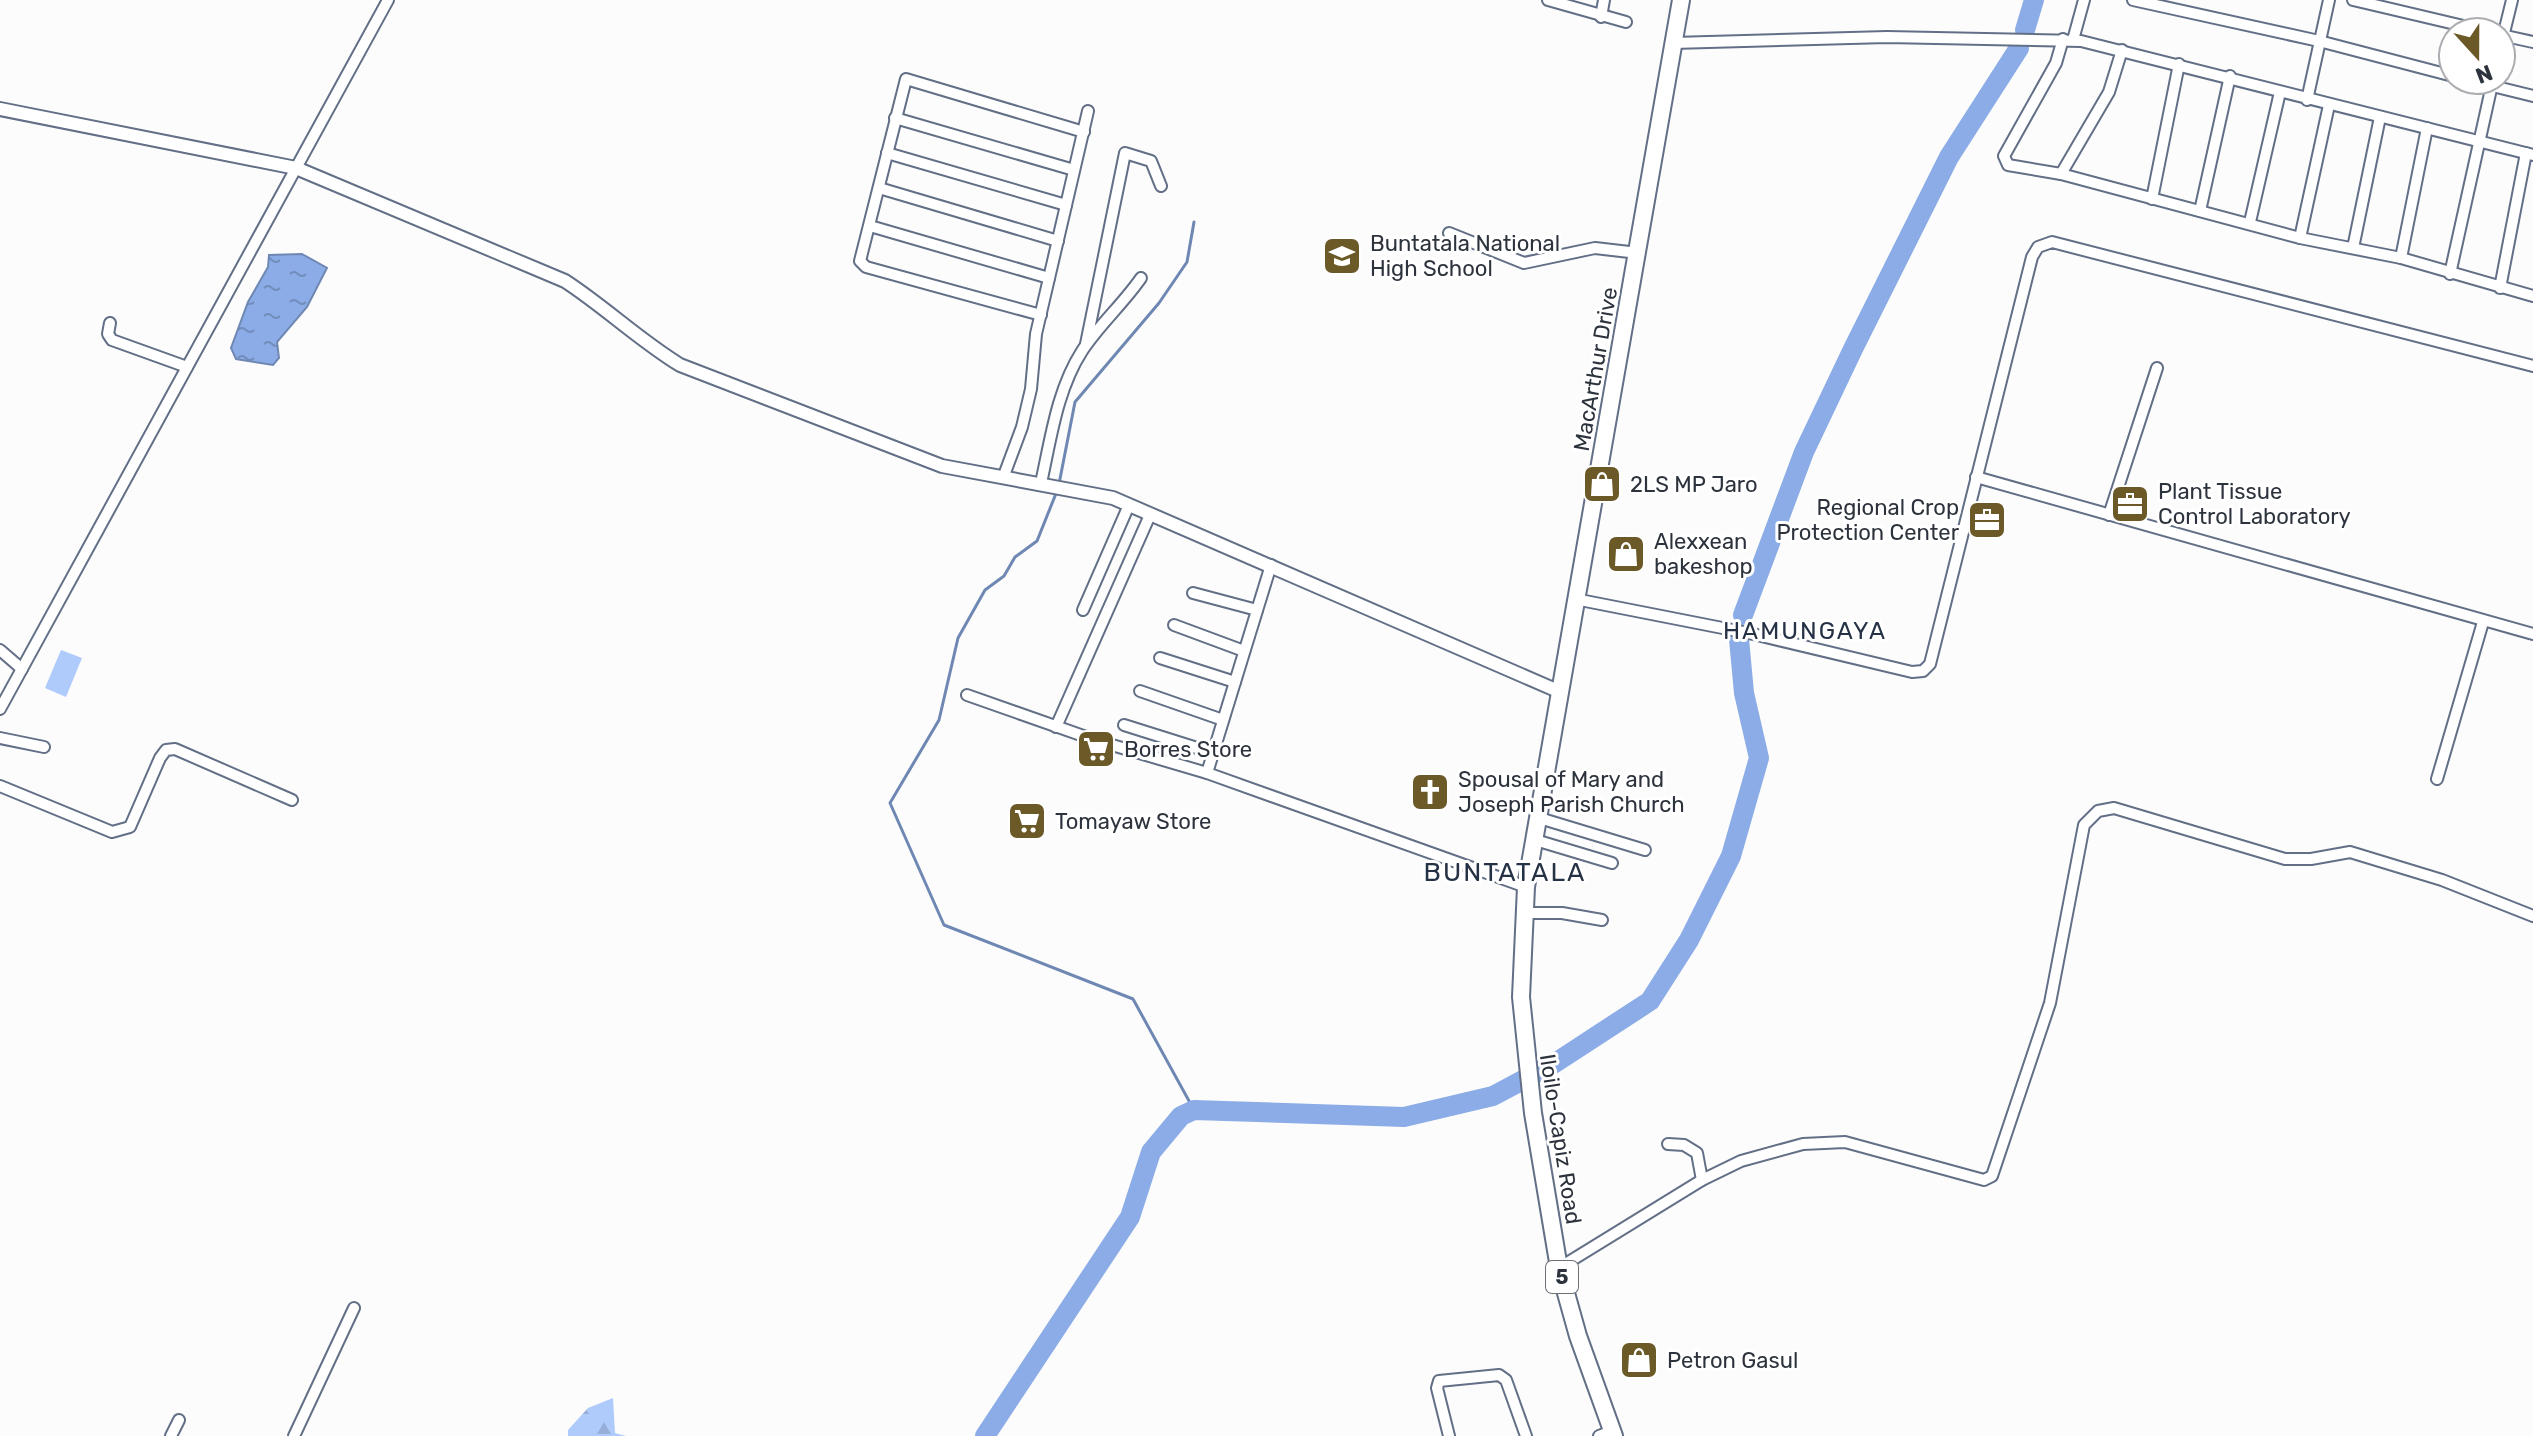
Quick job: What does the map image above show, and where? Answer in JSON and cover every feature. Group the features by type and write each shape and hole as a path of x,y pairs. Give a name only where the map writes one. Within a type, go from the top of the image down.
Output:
{"main road":[{"name":"MacArthur Drive","path":"1526,887 1681,0"},
{"name":"Iloilo-Capiz Road","path":"1526,887 1521,997 1533,1113 1559,1268 1608,1434"}],"street":[{"path":"0,709 388,0"},
{"path":"1548,0 1626,22"},
{"path":"1601,17 1604,0"},
{"path":"2084,0 2068,40 2004,156 2008,165 2061,174 2250,222 2300,238 2401,258 2533,296"},
{"path":"2133,0 2319,41 2437,72"},
{"path":"2307,100 2329,0"},
{"path":"2353,0 2437,20"},
{"path":"1673,43 1887,37 2068,40 2230,76 2307,100 2530,154 2500,288"},
{"path":"2061,174 2109,92 2122,50"},
{"path":"2152,199 2179,64"},
{"path":"2200,211 2230,76"},
{"path":"1041,315 866,267 860,261 903,83 909,78 1084,132"},
{"path":"2250,222 2280,92"},
{"path":"2450,274 2490,96"},
{"path":"2300,238 2329,105"},
{"path":"0,109 296,168 565,281 592,298 643,342 680,365 942,466 1077,489 1129,505 1558,691"},
{"path":"1003,478 1025,415 1041,315 1088,111"},
{"path":"2353,248 2380,117"},
{"path":"895,118 1074,170"},
{"path":"2401,258 2427,128"},
{"path":"887,153 1066,205"},
{"path":"1045,483 1060,400 1086,344 1125,153 1151,161 1161,186"},
{"path":"879,188 1058,241"},
{"path":"870,226 1049,278"},
{"path":"1449,233 1524,263 1595,248 1638,253"},
{"path":"1575,599 1753,634 1912,672 1923,671 1930,664 2032,257 2038,247 2052,242 2533,366"},
{"path":"1086,344 1123,305 1141,278"},
{"path":"110,323 108,334 112,340 187,367"},
{"path":"2109,515 2157,368"},
{"path":"1976,477 2533,634"},
{"path":"1083,610 1129,505"},
{"path":"1056,727 1150,515"},
{"path":"1207,773 1271,565"},
{"path":"1193,593 1257,610"},
{"path":"2437,779 2483,622"},
{"path":"1174,625 1244,651"},
{"path":"0,650 22,669"},
{"path":"1160,658 1235,682"},
{"path":"1140,691 1223,720"},
{"path":"967,695 1056,727 1207,773 1526,887"},
{"path":"1124,725 1213,753"},
{"path":"0,738 44,747"},
{"path":"0,786 112,832 123,831 130,827 160,758 166,750 175,749 292,800"},
{"path":"1559,1268 1702,1180 1741,1161 1803,1144 1845,1142 1984,1180 1992,1176 2050,1003 2084,825 2098,811 2114,808 2297,861 2350,852 2442,880 2533,916"},
{"path":"1536,817 1645,850"},
{"path":"1532,839 1612,863"},
{"path":"1526,913 1562,913 1602,920"},
{"path":"1668,1144 1684,1145 1697,1153 1702,1180"},
{"path":"294,1436 354,1308"},
{"path":"1449,1436 1437,1388 1439,1381 1499,1375 1506,1380 1526,1436"},
{"path":"171,1436 179,1420"}],"green space":[{"path":"61,650 82,658 66,697 45,688"},
{"path":"613,1398 615,1433 626,1436 568,1436 568,1430 588,1408"}],"water":[{"path":"302,254 327,268 307,307 277,342 279,358 273,365 236,359 231,348 248,302 268,267 269,255"}],"waterway":[{"path":"2025,30 2034,0"},
{"path":"1743,615 1804,452 1853,349 1949,157 2019,48"},
{"path":"1059,484 1075,402 1159,303 1187,262 1194,222"},
{"path":"1057,491 1037,541 1015,557 1004,576 985,590 958,638 939,720 890,803 944,925 1133,999 1194,1110"},
{"path":"985,1436 1130,1217 1151,1152 1181,1116 1194,1110 1404,1117 1493,1096 1555,1063 1650,1001 1689,940 1731,856 1759,758 1744,693 1739,639"}],"place":[{"name":"Buntatala National High School","path":"1342,256"},
{"name":"2LS MP Jaro","path":"1602,484"},
{"name":"Plant Tissue Control Laboratory","path":"2130,504"},
{"name":"Regional Crop Protection Center","path":"1987,520"},
{"name":"Alexxean bakeshop","path":"1626,554"},
{"name":"Borres Store","path":"1096,749"},
{"name":"Spousal of Mary and Joseph Parish Church","path":"1430,792"},
{"name":"Tomayaw Store","path":"1027,821"},
{"name":"Petron Gasul","path":"1639,1360"}],"district":[{"name":"HAMUNGAYA","path":"1805,631"},
{"name":"BUNTATALA","path":"1505,872"}]}
